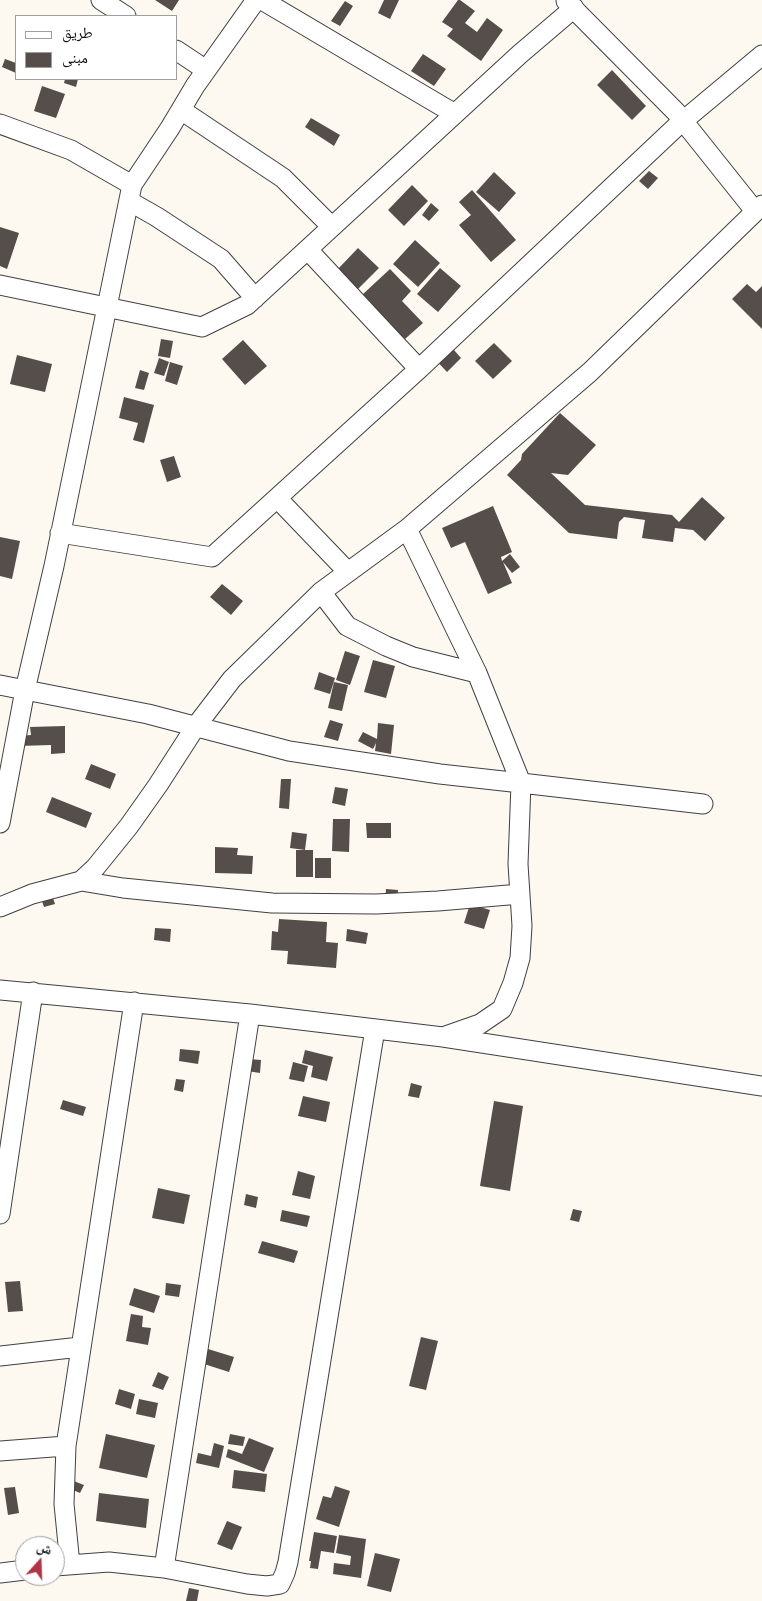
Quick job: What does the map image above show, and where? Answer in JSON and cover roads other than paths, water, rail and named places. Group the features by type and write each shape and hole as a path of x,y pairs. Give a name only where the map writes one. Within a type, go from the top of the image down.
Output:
{"street":[{"path":"101,0 124,15"},
{"path":"0,823 25,690 60,533 130,193 206,70 256,0"},
{"path":"262,0 455,114"},
{"path":"0,285 202,327 247,305 520,54 569,4 676,112 759,208 590,372 407,529 321,592 232,679 196,726 129,826 104,859 81,881"},
{"path":"178,51 206,70"},
{"path":"60,533 212,556 419,369 683,121 762,55"},
{"path":"181,110 283,178 332,227"},
{"path":"0,124 71,150 130,193 157,217 221,259 255,298"},
{"path":"308,250 419,369"},
{"path":"277,498 348,572"},
{"path":"407,529 477,673 521,783 518,864 522,926 520,958 513,983 502,1008 480,1024 443,1037"},
{"path":"321,592 347,626 386,646 413,657 477,673"},
{"path":"0,685 148,714 289,751 440,774 703,804"},
{"path":"0,907 32,894 81,881 132,889 272,903 385,903 438,901 520,894"},
{"path":"0,990 250,1014 443,1037 762,1086"},
{"path":"0,1214 33,992"},
{"path":"63,1536 66,1446 134,1002"},
{"path":"164,1568 250,1014"},
{"path":"65,1565 109,1562 164,1568 247,1584 267,1586 280,1584 285,1573 375,1029"},
{"path":"0,1356 80,1347"},
{"path":"0,1451 66,1446"},
{"path":"0,1573 15,1571"}]}
